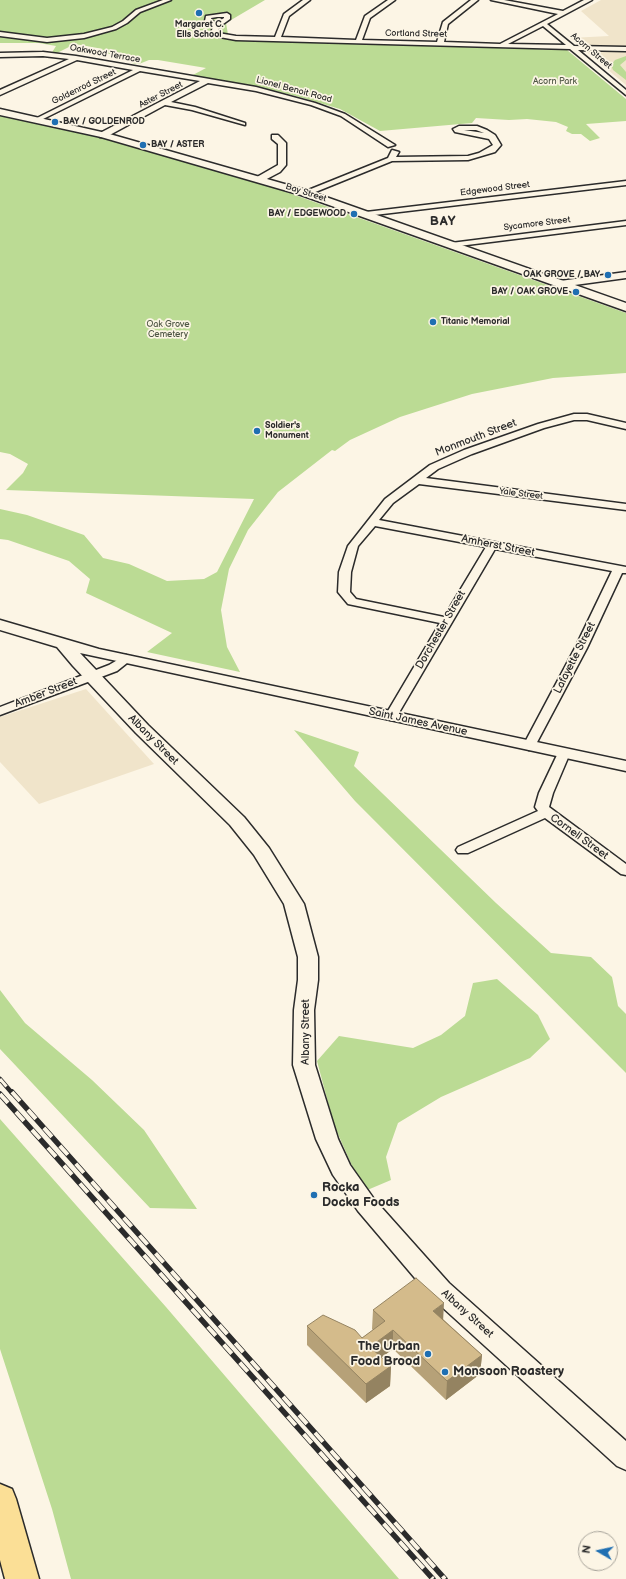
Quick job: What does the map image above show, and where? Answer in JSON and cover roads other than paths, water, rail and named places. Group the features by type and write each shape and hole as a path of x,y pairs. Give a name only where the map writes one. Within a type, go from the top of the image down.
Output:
{"highway":[{"path":"0,1499 22,1579"}],"main road":[{"name":"Bay Street","path":"0,112 103,135 305,193 626,307"},
{"name":"Saint James Avenue","path":"0,625 64,645 210,678 626,766"},
{"name":"Albany Street","path":"64,645 91,676 199,785 237,821 262,852 294,904 308,957 308,980 304,1010 304,1065 327,1139 341,1170 376,1217 440,1290 626,1458"}],"street":[{"path":"0,34 47,40 84,36 114,28 125,22 138,11 168,0"},
{"path":"277,40 286,15 307,0"},
{"path":"358,42 368,16 392,0"},
{"path":"440,44 446,23 475,0"},
{"path":"494,0 565,13"},
{"path":"502,45 588,0"},
{"name":"Acorn Street","path":"544,24 626,93"},
{"name":"Cortland Street","path":"216,26 214,33 223,37 277,40 626,49"},
{"name":"Oakwood Terrace","path":"0,55 43,54 76,58 206,81"},
{"path":"0,93 76,58"},
{"name":"Goldenrod Street","path":"37,120 139,69"},
{"name":"Aster Street","path":"103,135 206,81"},
{"name":"Lionel Benoit Road","path":"206,81 256,89 323,107 343,115 394,148 426,158"},
{"path":"164,103 207,112 243,124"},
{"path":"260,179 277,170 282,165 282,143 275,137"},
{"path":"305,193 391,159 457,159 476,157 492,150 497,145 492,137"},
{"path":"391,159 394,148"},
{"name":"Edgewood Street","path":"366,214 626,183"},
{"name":"Sycamore Street","path":"451,245 626,223"},
{"path":"560,284 626,275"},
{"name":"Monmouth Street","path":"446,621 352,602 344,592 345,572 353,546 389,501 434,467 468,452 541,426 574,417 587,416 626,426"},
{"name":"Yale Street","path":"415,480 626,507"},
{"name":"Amherst Street","path":"371,522 622,569"},
{"name":"Dorchester Street","path":"391,716 492,545"},
{"name":"Lafayette Street","path":"529,746 622,569"},
{"name":"Amber Street","path":"0,711 113,668 126,659"},
{"name":"Cornell Street","path":"564,753 546,793 542,807 546,813 626,871"},
{"path":"463,850 546,813"}],"railway":[{"path":"0,1079 12,1093"},
{"path":"12,1092 445,1579"},
{"path":"0,1094 433,1579"}],"place":[{"name":"Margaret C. Ells School","path":"199,13"},
{"name":"BAY / GOLDENROD","path":"55,122"},
{"name":"BAY / ASTER","path":"143,145"},
{"name":"BAY / EDGEWOOD","path":"354,214"},
{"name":"OAK GROVE / BAY","path":"608,275"},
{"name":"BAY / OAK GROVE","path":"576,292"},
{"name":"Titanic Memorial","path":"433,322"},
{"name":"Soldier's Monument","path":"257,431"},
{"name":"Rocka Docka Foods","path":"314,1195"},
{"name":"The Urban Food Brood","path":"428,1354"},
{"name":"Monsoon Roastery","path":"445,1372"}],"district":[{"name":"BAY","path":"443,222"}],"park label":[{"name":"Acorn Park","path":"555,82"},
{"name":"Oak Grove Cemetery","path":"168,330"}]}
